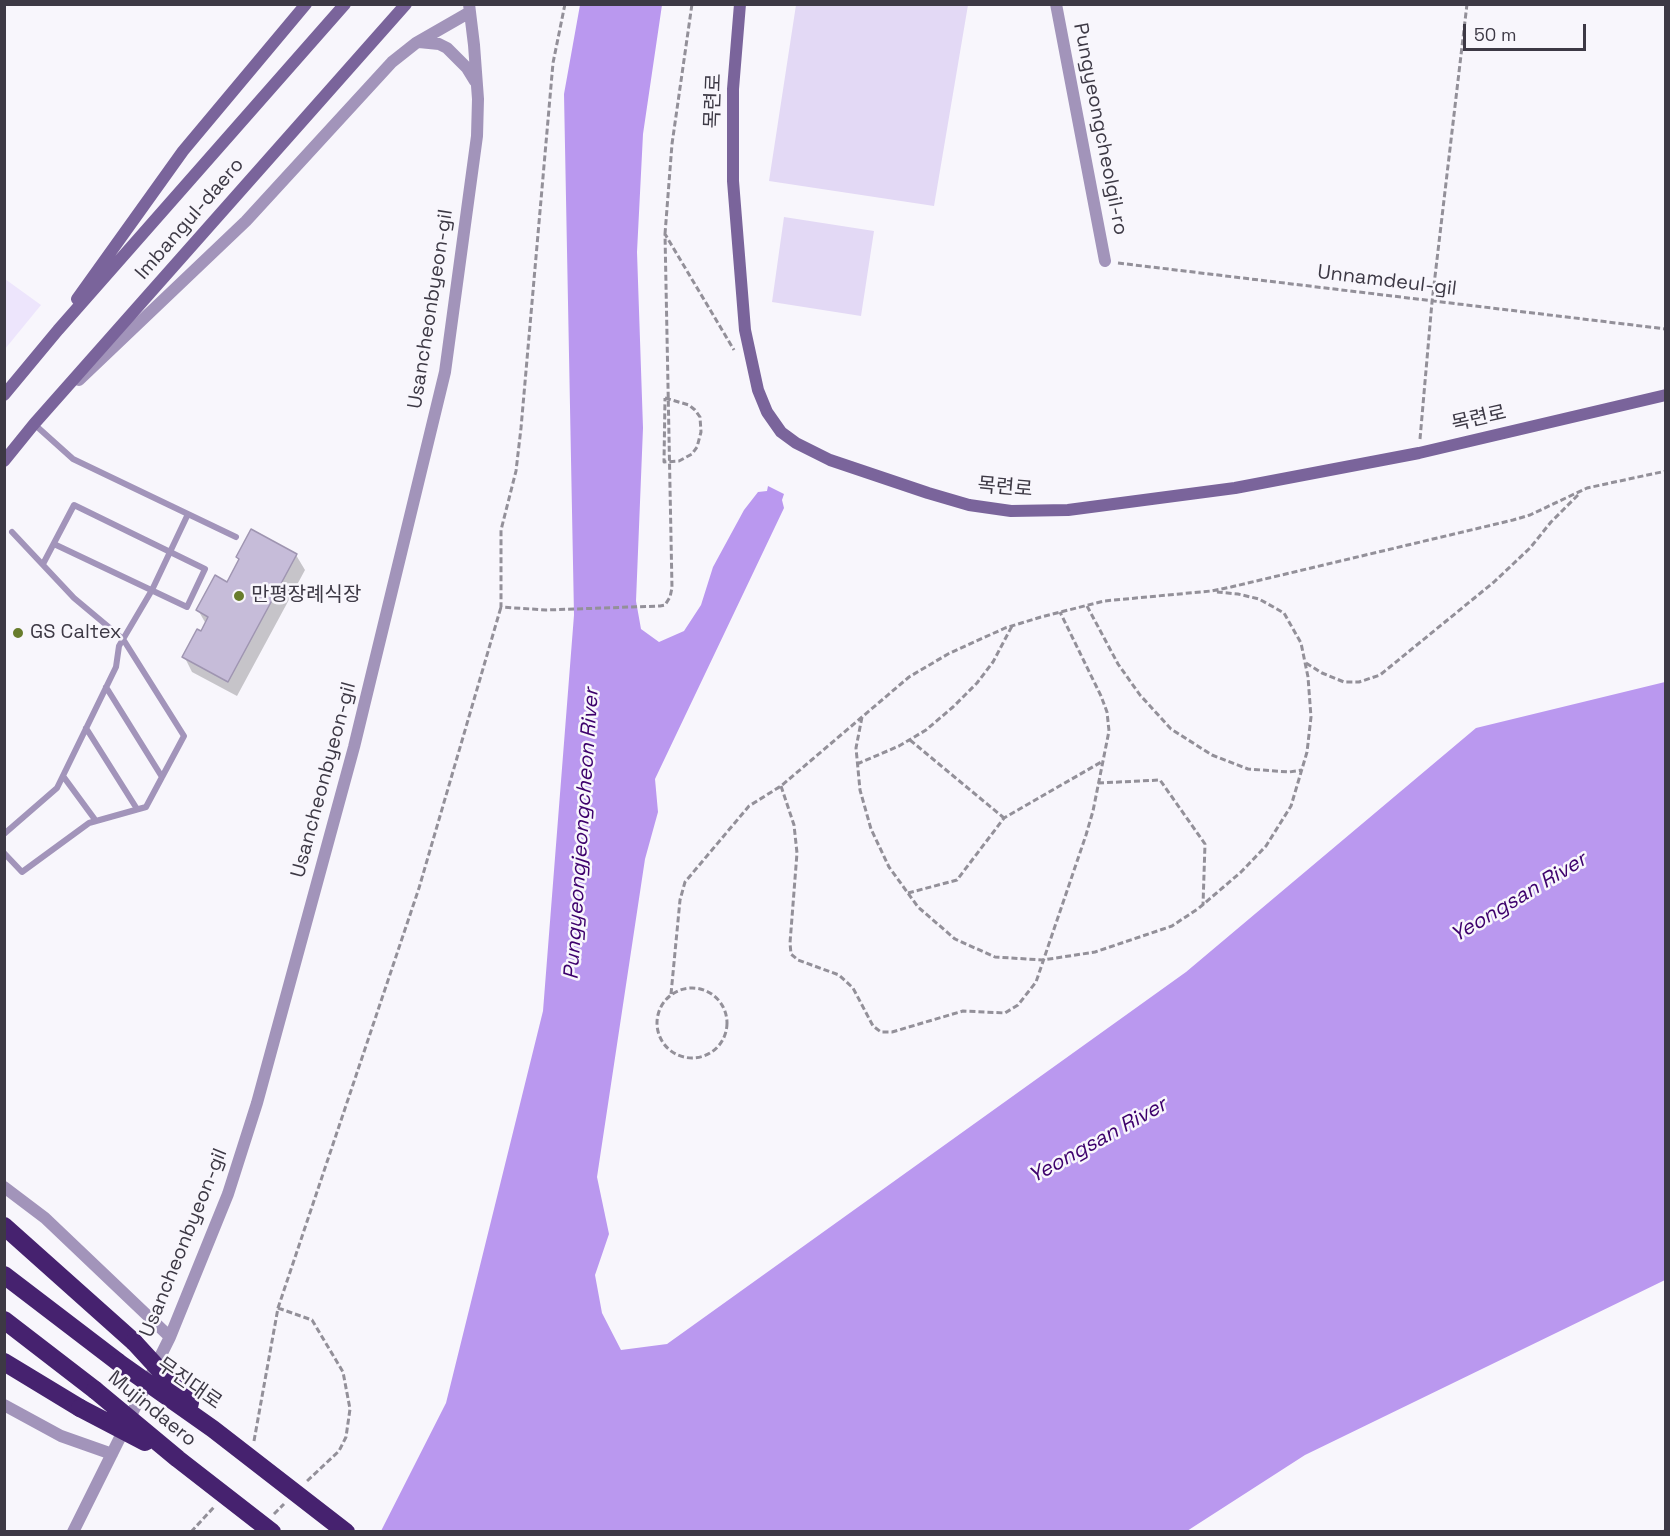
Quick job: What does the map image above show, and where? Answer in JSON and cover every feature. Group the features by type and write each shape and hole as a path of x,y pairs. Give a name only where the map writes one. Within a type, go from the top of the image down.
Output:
{"highway":[{"path":"4,1226 134,1342 213,1429"},
{"name":"무진대로","path":"4,1275 118,1362 213,1429 346,1532"},
{"name":"Mujindaero","path":"4,1320 95,1390 178,1459 272,1523"},
{"path":"4,1362 80,1408 178,1459"}],"main road":[{"path":"58,330 89,280 183,151 306,4"},
{"name":"Imbangul-daero","path":"7,387 345,4"},
{"name":"Imbangul-daero","path":"4,461 34,424 406,4"},
{"name":"목련로","path":"740,4 733,89 733,181 746,330 758,390 767,412 781,432 795,443 830,460 928,494 969,505 1011,511 1068,510 1235,488 1419,453 1665,395"}],"street":[{"name":"Pungyeongcheolgil-ro","path":"1056,4 1105,261"},
{"path":"44,414 246,221 392,62 469,8"},
{"name":"Usancheonbyeon-gil","path":"74,1532 170,1337 228,1194 257,1102 360,724 445,372 477,136 477,83 469,8"},
{"path":"418,42 439,44 447,48 467,68 477,83"},
{"path":"4,1187 45,1218 170,1337"},
{"path":"4,1405 61,1436 112,1454"}],"lane":[{"path":"34,424 73,459 236,537"},
{"path":"43,564 74,505 205,569 187,607 54,544"},
{"path":"4,834 57,788 116,667 119,646 152,590 188,514"},
{"path":"4,854 22,872 89,823 146,807 184,736 123,639 74,598 12,531"},
{"path":"106,687 162,777"},
{"path":"86,728 137,809"},
{"path":"63,776 96,821"}],"path":[{"path":"253,1447 278,1308 419,888 501,607 501,530 516,471 552,74 565,4"},
{"path":"501,607 546,610 660,606 665,605 672,588 665,234 672,144 692,4"},
{"path":"1419,453 1432,302 1467,4"},
{"path":"665,234 735,351"},
{"name":"Unnamdeul-gil","path":"1105,261 1665,329"},
{"path":"668,398 689,405 695,410 701,424 697,447 692,454 679,461 669,462"},
{"path":"671,994 682,989 704,990 722,1005 727,1017 727,1029 723,1041 715,1050 704,1057 692,1059 680,1057 670,1052 663,1043 656,1022 658,1011 671,994 680,900 686,882 749,806 781,786 901,683 948,654 1012,626 1060,612 1104,602 1211,591 1513,520 1548,507 1583,490 1665,471"},
{"path":"1305,662 1322,673 1344,681 1359,682 1380,675 1501,575 1530,548 1557,515 1583,490"},
{"path":"863,715 856,748 857,764 860,790 871,829 889,867 918,907 955,939 995,957 1043,960 1095,952 1172,926 1203,905 1241,872 1266,846 1291,806 1307,752 1311,717 1308,677 1300,643 1284,613 1259,599 1211,591"},
{"path":"1087,606 1118,664 1140,695 1171,729 1212,756 1248,769 1289,772 1302,770"},
{"path":"781,786 794,825 797,853 791,954 798,960 839,975 853,988 873,1026 880,1032 892,1032 963,1011 1005,1012 1018,1005 1036,982 1086,834 1109,731 1107,711 1101,696 1060,612"},
{"path":"857,764 876,758 910,740 926,730 953,707 977,683 993,662 1012,626"},
{"path":"910,740 1004,818"},
{"path":"908,893 957,880 1004,818 1103,761"},
{"path":"1098,783 1160,780 1205,844 1203,905"},
{"path":"278,1308 312,1320 343,1372 350,1409 346,1437 339,1451 305,1483"},
{"path":"272,1523 289,1499"},
{"path":"191,1532 218,1502"}],"shaded area":[{"path":"796,5 968,5 934,206 769,181"},
{"path":"784,217 874,231 861,316 772,302"},
{"path":"5,279 41,305 5,349"}],"water":[{"path":"580,5 662,5 643,134 637,252 643,428 636,601 641,629 659,642 684,631 701,605 713,567 744,510 758,492 767,491 768,486 784,494 782,500 784,508 655,779 658,812 645,859 597,1177 609,1234 595,1275 602,1313 621,1350 667,1344 1186,972 1476,728 1665,682 1665,1280 1305,1455 1187,1531 381,1531 446,1403 543,1011 574,615 564,94"}],"building":[{"name":"만평장례식장","path":"251,529 297,554 228,682 182,657 197,629 201,631 208,617 196,610 215,575 227,582 239,559 236,557"}],"place":[{"name":"만평장례식장","path":"239,596"},
{"name":"GS Caltex","path":"18,633"}],"water label":[{"name":"Pungyeongjeongcheon River","path":"582,834"},
{"name":"Yeongsan River","path":"1519,898"},
{"name":"Yeongsan River","path":"1098,1141"}]}
